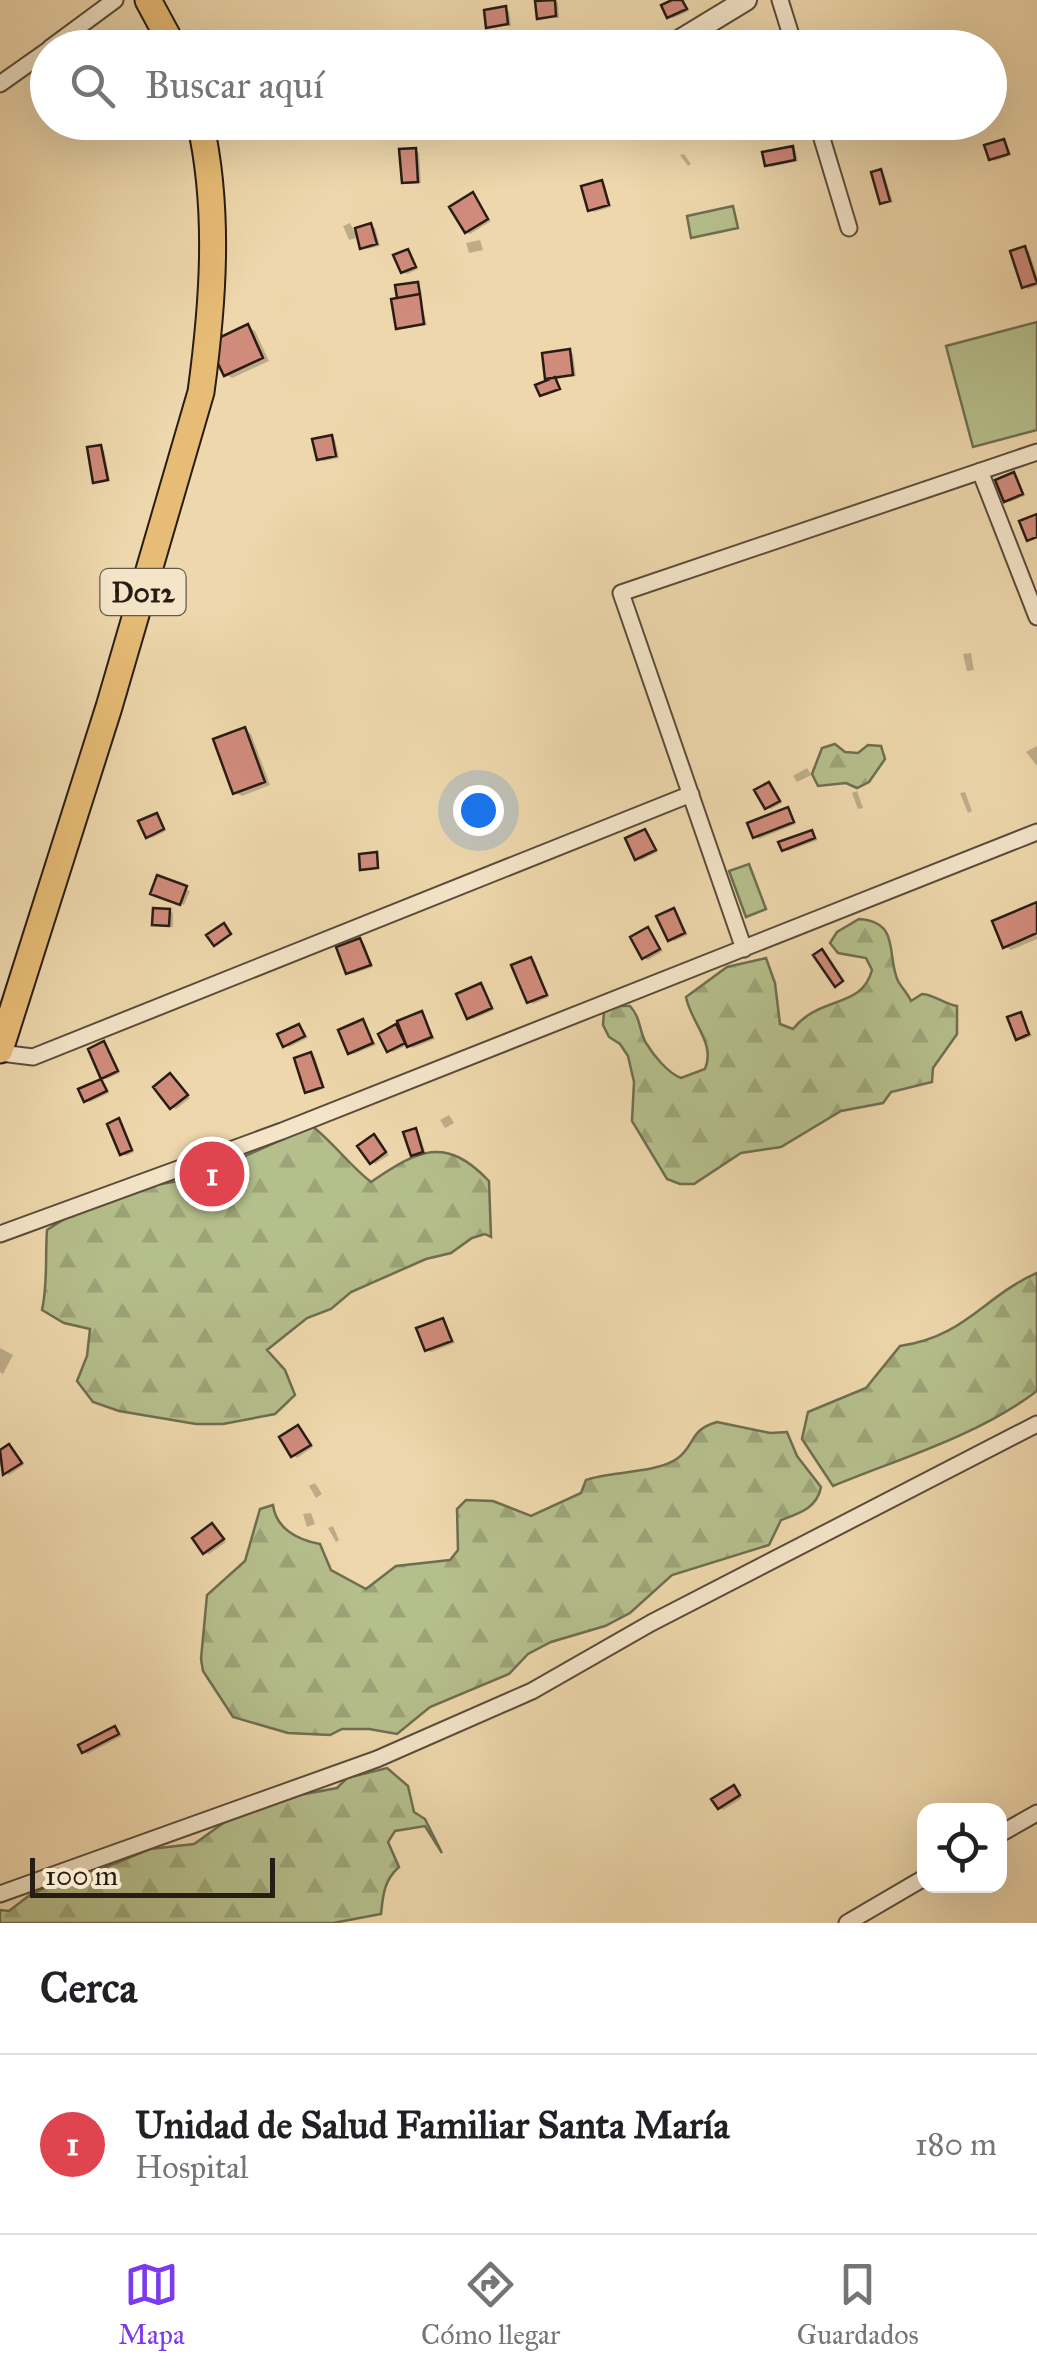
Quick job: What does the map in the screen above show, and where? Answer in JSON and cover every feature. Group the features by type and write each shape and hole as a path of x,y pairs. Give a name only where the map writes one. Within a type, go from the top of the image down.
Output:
{"main road":[{"path":"148,0 164,30"},
{"name":"D012","path":"0,1052 202,392 212,232 204,140"}],"street":[{"path":"74,30 115,0"},
{"path":"697,30 746,0"},
{"path":"780,0 789,30"},
{"path":"0,84 30,62"},
{"path":"823,140 850,228"},
{"path":"744,949 621,594 1037,452"},
{"path":"980,472 1037,617"},
{"path":"0,1052 33,1057 690,794"},
{"path":"0,1234 282,1131 1037,832"},
{"path":"0,1894 378,1759 532,1692 651,1623 1037,1424"},
{"path":"1007,1830 1037,1813"},
{"path":"847,1923 917,1882"}],"green space":[{"path":"733,206 738,228 691,238 687,216"},
{"path":"1037,322 1037,430 973,447 946,346"},
{"path":"835,744 845,752 858,753 868,745 881,746 885,759 869,782 857,788 846,783 818,786 812,774 822,748"},
{"path":"749,864 766,909 746,917 729,871"},
{"path":"859,919 872,921 887,933 898,981 911,1001 922,994 957,1006 957,1034 933,1068 932,1082 891,1092 883,1103 841,1111 781,1147 741,1153 694,1184 667,1179 632,1121 634,1082 628,1056 609,1037 603,1025 604,1011 630,1006 649,1048 681,1078 705,1069 708,1060 705,1042 686,997 727,967 766,958 775,983 780,1024 793,1029 815,1011 850,997 867,982 872,970 866,958 838,953 830,943 837,932"},
{"path":"312,1126 371,1182 417,1155 431,1152 459,1157 489,1181 491,1237 485,1234 472,1238 451,1253 426,1259 351,1292 331,1309 307,1318 267,1350 285,1370 295,1395 275,1414 223,1424 196,1424 119,1411 93,1402 77,1381 87,1356 90,1329 64,1323 42,1310 47,1230 69,1216 234,1161"},
{"path":"1037,1273 1037,1391 964,1433 833,1486 802,1439 808,1412 866,1388 900,1346 958,1325"},
{"path":"717,1422 770,1433 787,1432 797,1456 821,1487 812,1505 781,1520 769,1545 672,1575 630,1613 605,1626 551,1642 528,1654 509,1674 430,1707 397,1734 369,1729 342,1729 330,1735 288,1733 233,1717 203,1671 207,1595 245,1561 260,1509 273,1505 283,1527 304,1540 320,1544 331,1570 366,1589 396,1566 450,1560 458,1550 457,1509 466,1500 493,1501 531,1516 581,1493 586,1480 669,1463 684,1453 697,1433"},
{"path":"387,1768 408,1786 414,1812 425,1819 442,1853 425,1826 395,1831 388,1842 399,1867 387,1883 381,1914 333,1923 0,1923 0,1910 9,1911 31,1894 82,1871 97,1871 150,1849 194,1844 229,1819 294,1796 337,1788 347,1778"}],"building":[{"path":"555,0 556,16 537,19 535,1"},
{"path":"682,0 687,9 667,18 661,5"},
{"path":"506,6 508,24 486,28 484,10"},
{"path":"1004,140 1009,154 989,160 984,145"},
{"path":"793,146 795,160 765,166 762,152"},
{"path":"416,148 418,182 402,183 399,149"},
{"path":"881,169 890,201 880,204 871,172"},
{"path":"602,180 609,205 588,211 581,186"},
{"path":"473,192 488,219 465,233 449,207"},
{"path":"371,223 377,244 360,249 355,228"},
{"path":"1025,246 1037,283 1022,288 1010,251"},
{"path":"408,249 416,267 401,273 393,255"},
{"path":"418,282 420,294 397,298 395,285"},
{"path":"420,294 424,324 396,329 391,299"},
{"path":"248,324 263,358 224,376 208,343"},
{"path":"570,349 573,375 545,379 542,353"},
{"path":"555,377 560,389 540,396 535,385"},
{"path":"332,435 336,456 317,460 312,439"},
{"path":"101,445 108,480 93,483 87,447"},
{"path":"1014,472 1023,494 1004,502 995,480"},
{"path":"1037,514 1037,537 1027,541 1019,521"},
{"path":"245,727 265,782 233,794 213,739"},
{"path":"769,782 780,801 765,809 754,790"},
{"path":"788,807 794,822 753,838 747,823"},
{"path":"157,813 164,829 146,838 138,821"},
{"path":"645,829 656,850 635,860 625,838"},
{"path":"812,830 815,838 782,851 778,842"},
{"path":"377,852 378,868 360,870 359,854"},
{"path":"157,875 187,886 180,905 150,894"},
{"path":"1037,902 1037,933 1003,948 992,921"},
{"path":"153,908 170,909 169,926 152,925"},
{"path":"674,908 685,933 668,941 656,916"},
{"path":"224,923 231,934 214,946 206,935"},
{"path":"648,927 660,949 642,959 630,937"},
{"path":"360,938 371,965 346,974 336,947"},
{"path":"822,949 843,981 835,987 813,955"},
{"path":"531,957 547,995 527,1003 511,965"},
{"path":"481,983 492,1008 467,1019 456,994"},
{"path":"422,1011 432,1037 407,1047 397,1021"},
{"path":"1021,1012 1029,1034 1016,1040 1007,1017"},
{"path":"363,1019 373,1043 348,1054 338,1030"},
{"path":"299,1024 305,1036 283,1047 277,1034"},
{"path":"396,1024 405,1043 387,1052 378,1034"},
{"path":"104,1041 118,1071 101,1079 88,1049"},
{"path":"311,1052 323,1087 305,1093 294,1058"},
{"path":"170,1073 188,1095 170,1109 153,1087"},
{"path":"101,1079 107,1091 84,1102 78,1089"},
{"path":"119,1118 132,1150 120,1155 107,1124"},
{"path":"416,1128 423,1152 411,1156 403,1132"},
{"path":"374,1134 386,1152 370,1164 357,1146"},
{"path":"443,1318 452,1341 425,1351 416,1328"},
{"path":"298,1425 311,1445 291,1457 279,1437"},
{"path":"9,1444 22,1463 3,1475 0,1450"},
{"path":"212,1523 224,1539 203,1554 192,1538"},
{"path":"115,1726 119,1734 82,1753 78,1745"},
{"path":"734,1785 740,1795 718,1809 711,1799"}],"place":[{"name":"Unidad de Salud Familiar Santa María","path":"212,1174"}]}
